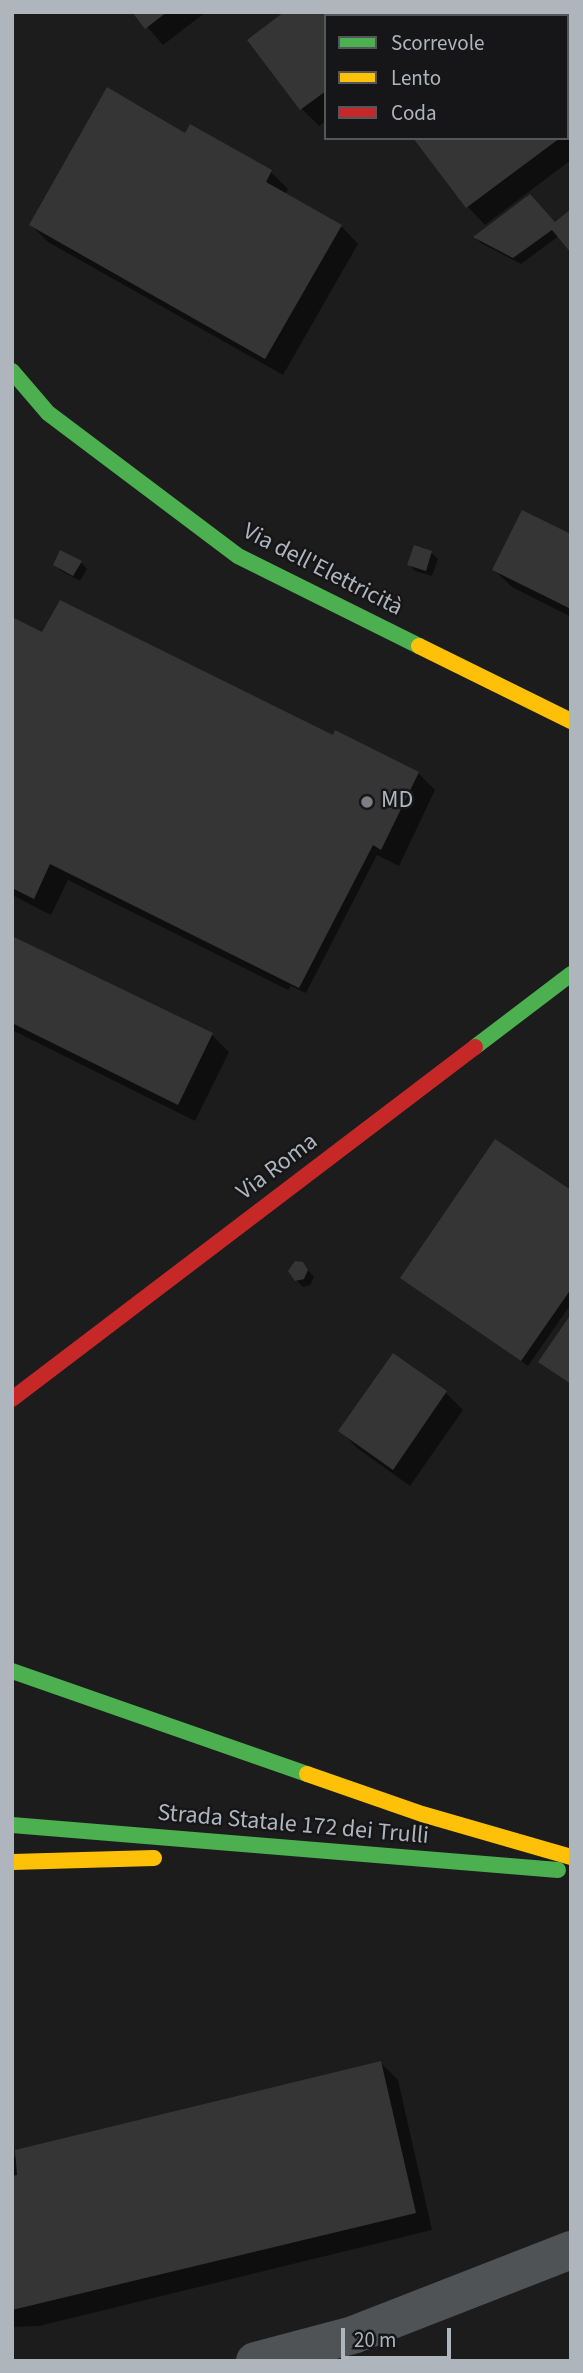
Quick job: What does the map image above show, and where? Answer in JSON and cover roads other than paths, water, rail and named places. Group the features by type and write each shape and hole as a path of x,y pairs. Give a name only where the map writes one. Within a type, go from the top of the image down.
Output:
{"main road":[{"name":"Via dell'Elettricità","path":"12,371 48,413 238,556 571,721"},
{"name":"Via Roma","path":"12,1399 571,974"},
{"path":"12,1671 422,1814 571,1857"},
{"name":"Strada Statale 172 dei Trulli","path":"12,1825 571,1871"},
{"path":"206,1857 359,1854"},
{"path":"12,1861 165,1858"}],"street":[{"path":"255,2361 352,2335 571,2250"}],"place":[{"name":"MD","path":"367,802"}]}
